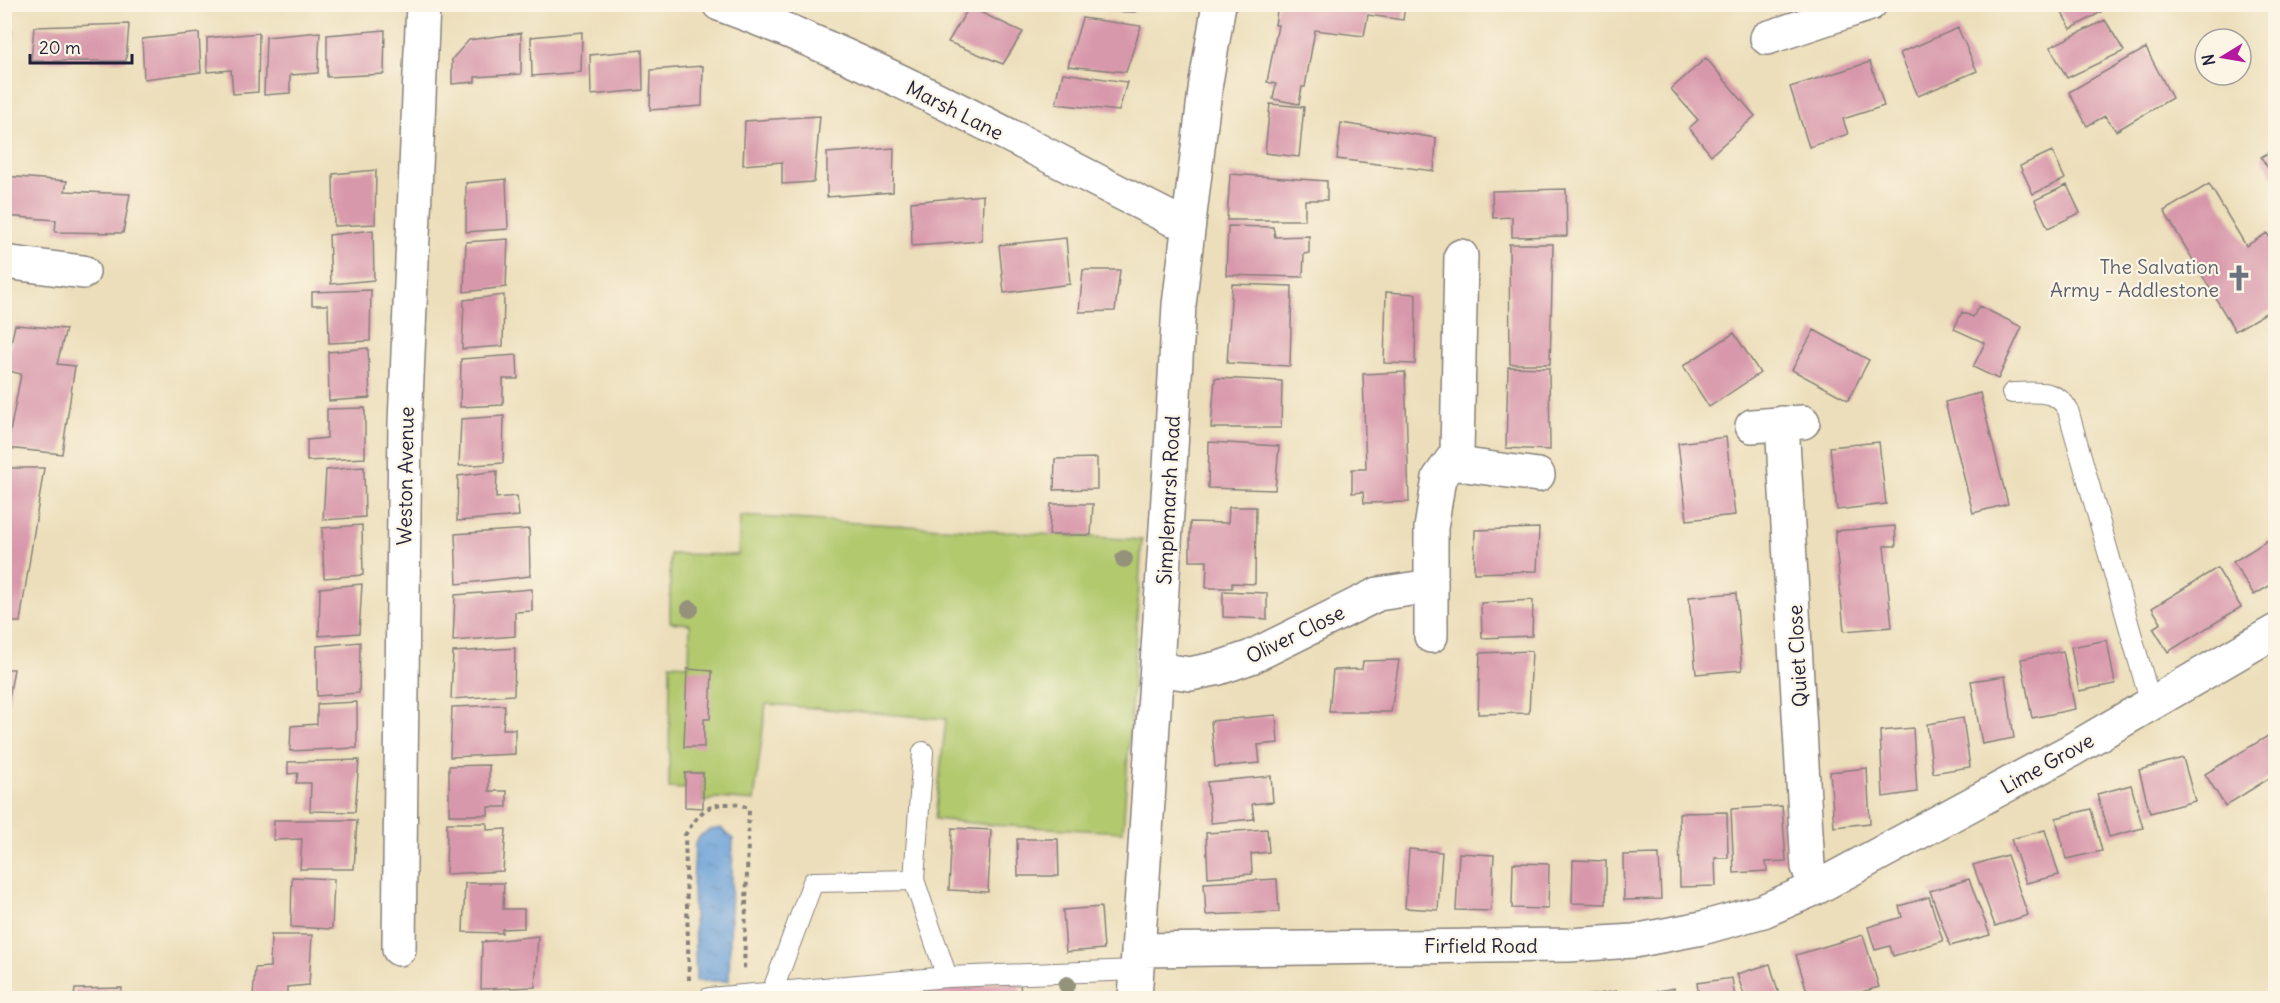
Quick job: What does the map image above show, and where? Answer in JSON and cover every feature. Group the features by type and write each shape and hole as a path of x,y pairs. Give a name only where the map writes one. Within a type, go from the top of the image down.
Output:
{"street":[{"name":"Weston Avenue","path":"399,949 405,423 423,4"},
{"name":"Simplemarsh Road","path":"1137,973 1179,305 1206,82 1220,4"},
{"path":"1767,39 1870,4"},
{"name":"Marsh Lane","path":"728,6 843,54 1172,219 1188,221"},
{"path":"1431,636 1431,528 1439,478 1457,453 1461,256"},
{"path":"4,262 83,272"},
{"name":"Quiet Close","path":"1780,424 1808,867 1816,888"},
{"path":"1451,463 1538,474"},
{"name":"Oliver Close","path":"1157,669 1190,674 1219,668 1251,657 1378,594 1431,586"},
{"name":"Lime Grove","path":"1816,888 2060,757 2276,631"},
{"name":"Firfield Road","path":"1137,973 1634,941 1702,928 1763,912 1816,888"}],"lane":[{"path":"2012,393 2055,395 2062,400 2068,410 2151,704"},
{"path":"923,752 914,880 948,977"},
{"path":"772,992 813,882 914,880"},
{"path":"709,999 948,977 1137,973"}],"path":[{"path":"689,987 685,835 699,815 713,805 740,803 749,809 743,995"}],"green space":[{"path":"740,516 1142,540 1123,832 990,825 935,819 946,719 766,704 754,801 717,798 703,802 703,773 685,773 685,789 669,788 670,664 689,665 690,624 670,622 670,554 738,555"}],"water":[{"path":"721,828 733,839 729,981 696,981 693,887 695,843 701,835"}],"building":[{"path":"1109,4 1137,4 1135,12 1108,11"},
{"path":"1278,4 1405,5 1403,20 1368,15 1364,36 1315,30 1305,87 1302,87 1299,104 1273,99 1276,84 1267,82 1278,25 1275,25"},
{"path":"2057,4 2097,4 2101,12 2071,29"},
{"path":"969,7 1023,32 1003,64 948,42"},
{"path":"1082,18 1141,26 1126,72 1068,66"},
{"path":"2105,20 2124,51 2067,78 2050,47"},
{"path":"129,24 126,61 31,61 34,27"},
{"path":"1958,28 1977,71 1918,96 1900,53"},
{"path":"385,30 384,74 327,77 327,35"},
{"path":"4,31 11,31 9,61 4,62"},
{"path":"320,32 318,73 290,75 290,93 264,95 266,37"},
{"path":"582,32 581,72 532,76 531,37"},
{"path":"199,33 201,72 144,79 142,39"},
{"path":"259,33 258,92 233,94 231,70 207,72 207,38"},
{"path":"521,33 521,74 475,77 475,82 452,84 452,59 469,40"},
{"path":"2146,48 2172,98 2116,131 2105,116 2087,126 2069,92"},
{"path":"642,50 643,90 591,95 590,55"},
{"path":"1706,58 1755,116 1711,155 1689,128 1698,120 1671,89"},
{"path":"1870,62 1884,106 1843,119 1848,134 1809,147 1790,87"},
{"path":"703,66 702,106 650,110 651,70"},
{"path":"1063,73 1127,82 1119,111 1056,104"},
{"path":"1270,104 1304,107 1299,157 1265,153"},
{"path":"820,116 814,182 782,184 782,162 743,165 745,121"},
{"path":"1341,123 1436,138 1434,171 1337,159"},
{"path":"894,148 893,192 827,197 827,153"},
{"path":"2276,148 2276,181 2261,157"},
{"path":"2052,151 2065,179 2033,194 2020,166"},
{"path":"376,170 375,224 334,226 333,174"},
{"path":"1230,174 1327,181 1327,200 1305,200 1305,220 1227,220"},
{"path":"4,176 67,181 65,191 130,194 123,233 55,232 56,220 4,216"},
{"path":"506,179 508,229 466,232 466,183"},
{"name":"The Salvation Army - Addlestone","path":"2209,184 2246,246 2267,233 2276,248 2276,307 2235,331 2164,211"},
{"path":"2067,185 2080,213 2048,228 2035,200"},
{"path":"1566,189 1567,236 1512,237 1512,217 1493,218 1492,191"},
{"path":"983,195 982,241 912,246 911,202"},
{"path":"1228,226 1273,227 1275,237 1309,236 1309,253 1304,254 1303,277 1226,275"},
{"path":"373,230 374,280 331,284 329,235"},
{"path":"1066,238 1070,284 1004,293 999,245"},
{"path":"508,239 506,287 464,292 466,242"},
{"path":"1509,244 1553,244 1550,364 1510,364"},
{"path":"1083,270 1120,270 1115,311 1079,312"},
{"path":"1232,284 1292,286 1290,366 1227,363"},
{"path":"371,290 370,341 329,343 328,305 312,305 312,292"},
{"path":"1386,292 1416,294 1415,364 1384,363"},
{"path":"504,295 503,346 462,349 464,300"},
{"path":"1979,306 2022,327 1998,379 1973,367 1985,343 1954,329 1962,312 1973,317"},
{"path":"15,325 66,329 57,364 75,366 62,454 7,448 21,374 5,370"},
{"path":"1814,330 1869,360 1848,400 1792,370"},
{"path":"1734,333 1760,373 1709,407 1683,366"},
{"path":"368,348 370,398 329,401 328,352"},
{"path":"517,355 518,379 503,379 503,405 460,407 461,359"},
{"path":"1508,367 1549,368 1550,450 1506,448"},
{"path":"1405,372 1409,502 1364,503 1363,492 1352,493 1352,469 1366,469 1363,374"},
{"path":"1215,378 1282,381 1281,428 1211,428"},
{"path":"1980,393 2008,504 1973,513 1945,402"},
{"path":"365,408 365,458 307,461 307,440 327,438 327,409"},
{"path":"504,416 503,463 459,466 461,419"},
{"path":"1726,437 1735,515 1687,520 1678,443"},
{"path":"1209,442 1279,446 1275,490 1208,488"},
{"path":"1879,442 1886,504 1837,510 1830,447"},
{"path":"1097,458 1097,489 1054,490 1055,459"},
{"path":"364,467 365,517 323,520 326,470"},
{"path":"7,468 44,468 20,622 4,622 4,482"},
{"path":"497,471 496,498 517,496 519,516 457,521 458,476"},
{"path":"1051,504 1093,504 1091,535 1049,535"},
{"path":"1229,507 1256,507 1255,584 1232,583 1232,588 1206,588 1207,561 1190,561 1190,522 1228,523"},
{"path":"362,525 363,575 324,578 322,528"},
{"path":"1895,526 1896,546 1884,546 1892,627 1844,631 1835,531"},
{"path":"1539,528 1537,571 1474,573 1475,530"},
{"path":"529,529 530,576 457,584 455,534"},
{"path":"2276,535 2276,582 2254,595 2233,562"},
{"path":"2217,568 2241,607 2168,652 2153,628 2161,623 2152,608"},
{"path":"362,584 359,633 319,636 320,588"},
{"path":"532,589 532,611 515,612 515,636 453,641 455,595"},
{"path":"1223,591 1267,593 1267,619 1223,617"},
{"path":"1736,593 1742,670 1696,674 1689,597"},
{"path":"1533,600 1532,636 1482,638 1481,603"},
{"path":"2107,640 2115,684 2079,691 2071,647"},
{"path":"360,642 359,693 317,696 317,646"},
{"path":"515,648 514,695 451,699 453,652"},
{"path":"1532,651 1529,713 1478,714 1480,653"},
{"path":"2063,651 2075,709 2032,718 2021,659"},
{"path":"1399,660 1391,712 1329,712 1333,670 1362,669 1363,661"},
{"path":"4,669 14,669 6,715 4,715"},
{"path":"687,669 712,671 710,719 704,719 704,747 684,747"},
{"path":"2005,676 2014,738 1982,744 1971,681"},
{"path":"357,702 357,748 290,751 291,726 317,724 317,704"},
{"path":"505,705 503,729 515,729 515,754 450,757 452,707"},
{"path":"1276,715 1278,743 1258,745 1260,763 1215,767 1211,721"},
{"path":"1963,718 1970,767 1933,773 1927,724"},
{"path":"1913,728 1917,792 1883,797 1880,731"},
{"path":"2276,731 2276,774 2225,806 2205,774"},
{"path":"2183,758 2195,801 2150,813 2139,770"},
{"path":"359,760 355,812 310,811 311,783 296,783 298,773 288,774 288,762"},
{"path":"489,765 489,791 507,791 507,807 488,807 488,815 449,815 449,766"},
{"path":"1867,768 1870,823 1834,827 1830,772"},
{"path":"685,773 703,773 703,808 685,807"},
{"path":"1271,776 1273,802 1252,804 1254,819 1211,823 1207,782"},
{"path":"2131,785 2143,828 2109,837 2097,794"},
{"path":"1782,806 1786,861 1766,862 1767,871 1734,873 1731,809"},
{"path":"2091,809 2102,851 2066,859 2056,818"},
{"path":"1727,812 1728,858 1715,858 1716,886 1680,887 1679,813"},
{"path":"274,820 357,820 354,869 300,869 302,839 273,840"},
{"path":"447,823 487,823 487,830 506,829 503,871 446,874"},
{"path":"952,828 991,830 988,892 949,890"},
{"path":"1267,829 1269,852 1251,854 1252,874 1208,877 1206,833"},
{"path":"2045,830 2059,875 2026,883 2011,839"},
{"path":"1017,839 1058,839 1059,876 1018,876"},
{"path":"1409,849 1442,852 1438,910 1405,908"},
{"path":"1459,853 1494,855 1491,911 1456,910"},
{"path":"1659,854 1661,899 1624,900 1623,855"},
{"path":"2007,855 2028,915 1995,926 1973,865"},
{"path":"1573,860 1606,861 1606,904 1572,903"},
{"path":"1513,863 1549,864 1548,909 1512,908"},
{"path":"292,877 334,879 332,929 291,927"},
{"path":"1277,879 1279,912 1206,915 1204,883"},
{"path":"1969,879 1990,935 1950,946 1930,891"},
{"path":"465,883 504,883 503,909 524,909 524,928 502,929 502,933 463,932"},
{"path":"1929,897 1943,941 1893,956 1890,946 1875,950 1868,927 1902,917 1899,906"},
{"path":"1101,907 1104,949 1066,952 1063,910"},
{"path":"271,935 312,935 309,985 287,987 287,997 253,998 255,968 270,967"},
{"path":"1863,935 1879,987 1840,998 1809,998 1796,955"},
{"path":"538,936 535,987 481,989 482,942"},
{"path":"1770,964 1780,998 1745,998 1737,974"},
{"path":"1732,978 1735,998 1699,998 1697,983"},
{"path":"1020,981 1021,998 825,998 825,997"},
{"path":"122,988 121,995 157,998 74,998 75,989"},
{"path":"1674,988 1676,998 1625,998 1625,997"},
{"path":"1617,991 1618,998 1578,998 1578,997"},
{"path":"1257,993 1258,998 1235,998 1235,995"}],"place":[{"name":"The Salvation Army - Addlestone","path":"2239,278"}]}
